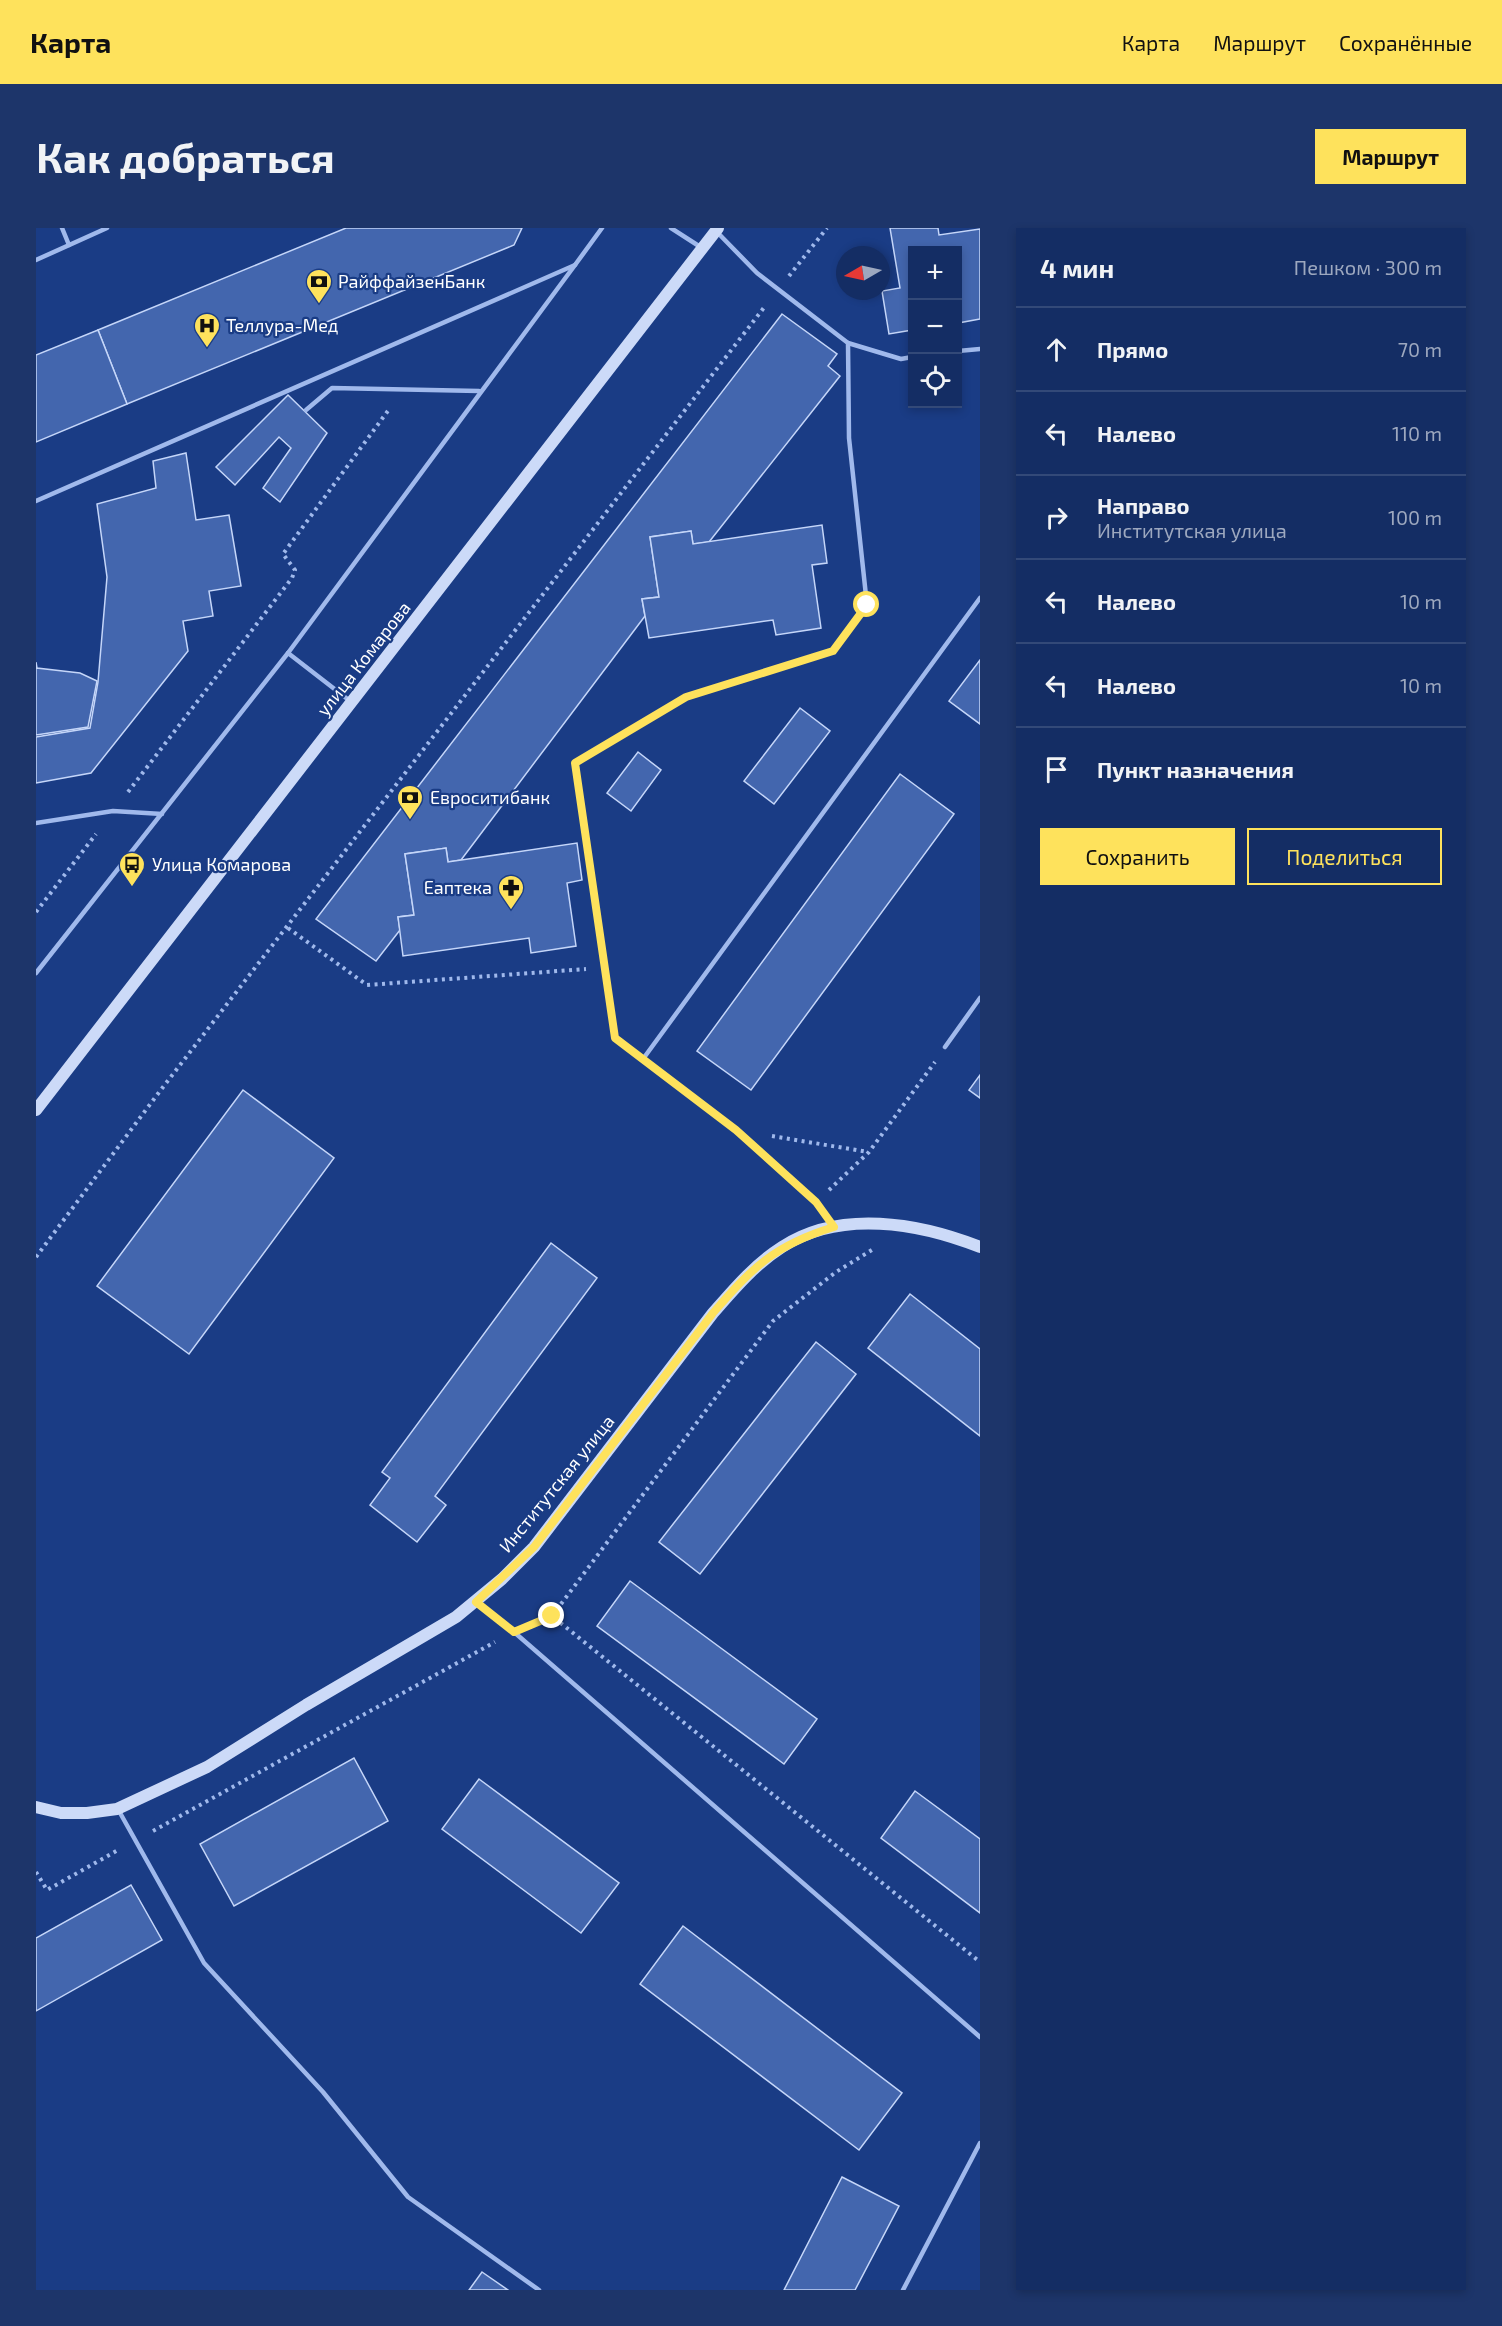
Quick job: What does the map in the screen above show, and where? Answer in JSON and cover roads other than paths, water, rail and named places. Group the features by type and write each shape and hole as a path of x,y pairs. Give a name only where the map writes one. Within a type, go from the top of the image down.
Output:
{"street":[{"name":"улица Комарова","path":"36,1110 717,230"},
{"name":"Институтская улица","path":"36,1807 61,1813 117,1809 207,1767 306,1705 427,1636 476,1602 534,1547 713,1313 744,1278 783,1246 802,1236 834,1227 860,1224 919,1228 953,1236 980,1246"}],"lane":[{"path":"62,228 69,245"},
{"path":"36,260 107,228"},
{"path":"36,973 288,653 602,228"},
{"path":"672,228 702,248"},
{"path":"717,230 778,291 848,344 901,358 908,357"},
{"path":"36,501 575,265"},
{"path":"834,1227 816,1202 736,1130 615,1038 575,763 686,697 833,651 867,605 849,438 848,344"},
{"path":"962,351 980,349"},
{"path":"306,410 332,388 479,392"},
{"path":"643,1059 980,598"},
{"path":"288,653 352,703"},
{"path":"36,822 113,811 162,814"},
{"path":"945,1047 980,998"},
{"path":"476,1602 514,1632 980,2037"},
{"path":"117,1809 204,1963 323,2092 408,2197 539,2290"},
{"path":"903,2290 980,2143"}],"place":[{"name":"РайффайзенБанк","path":"319,305"},
{"name":"Теллура-Мед","path":"207,349"},
{"name":"Евроситибанк","path":"410,821"},
{"name":"Улица Комарова","path":"132,888"},
{"name":"Еаптека","path":"511,911"}]}
